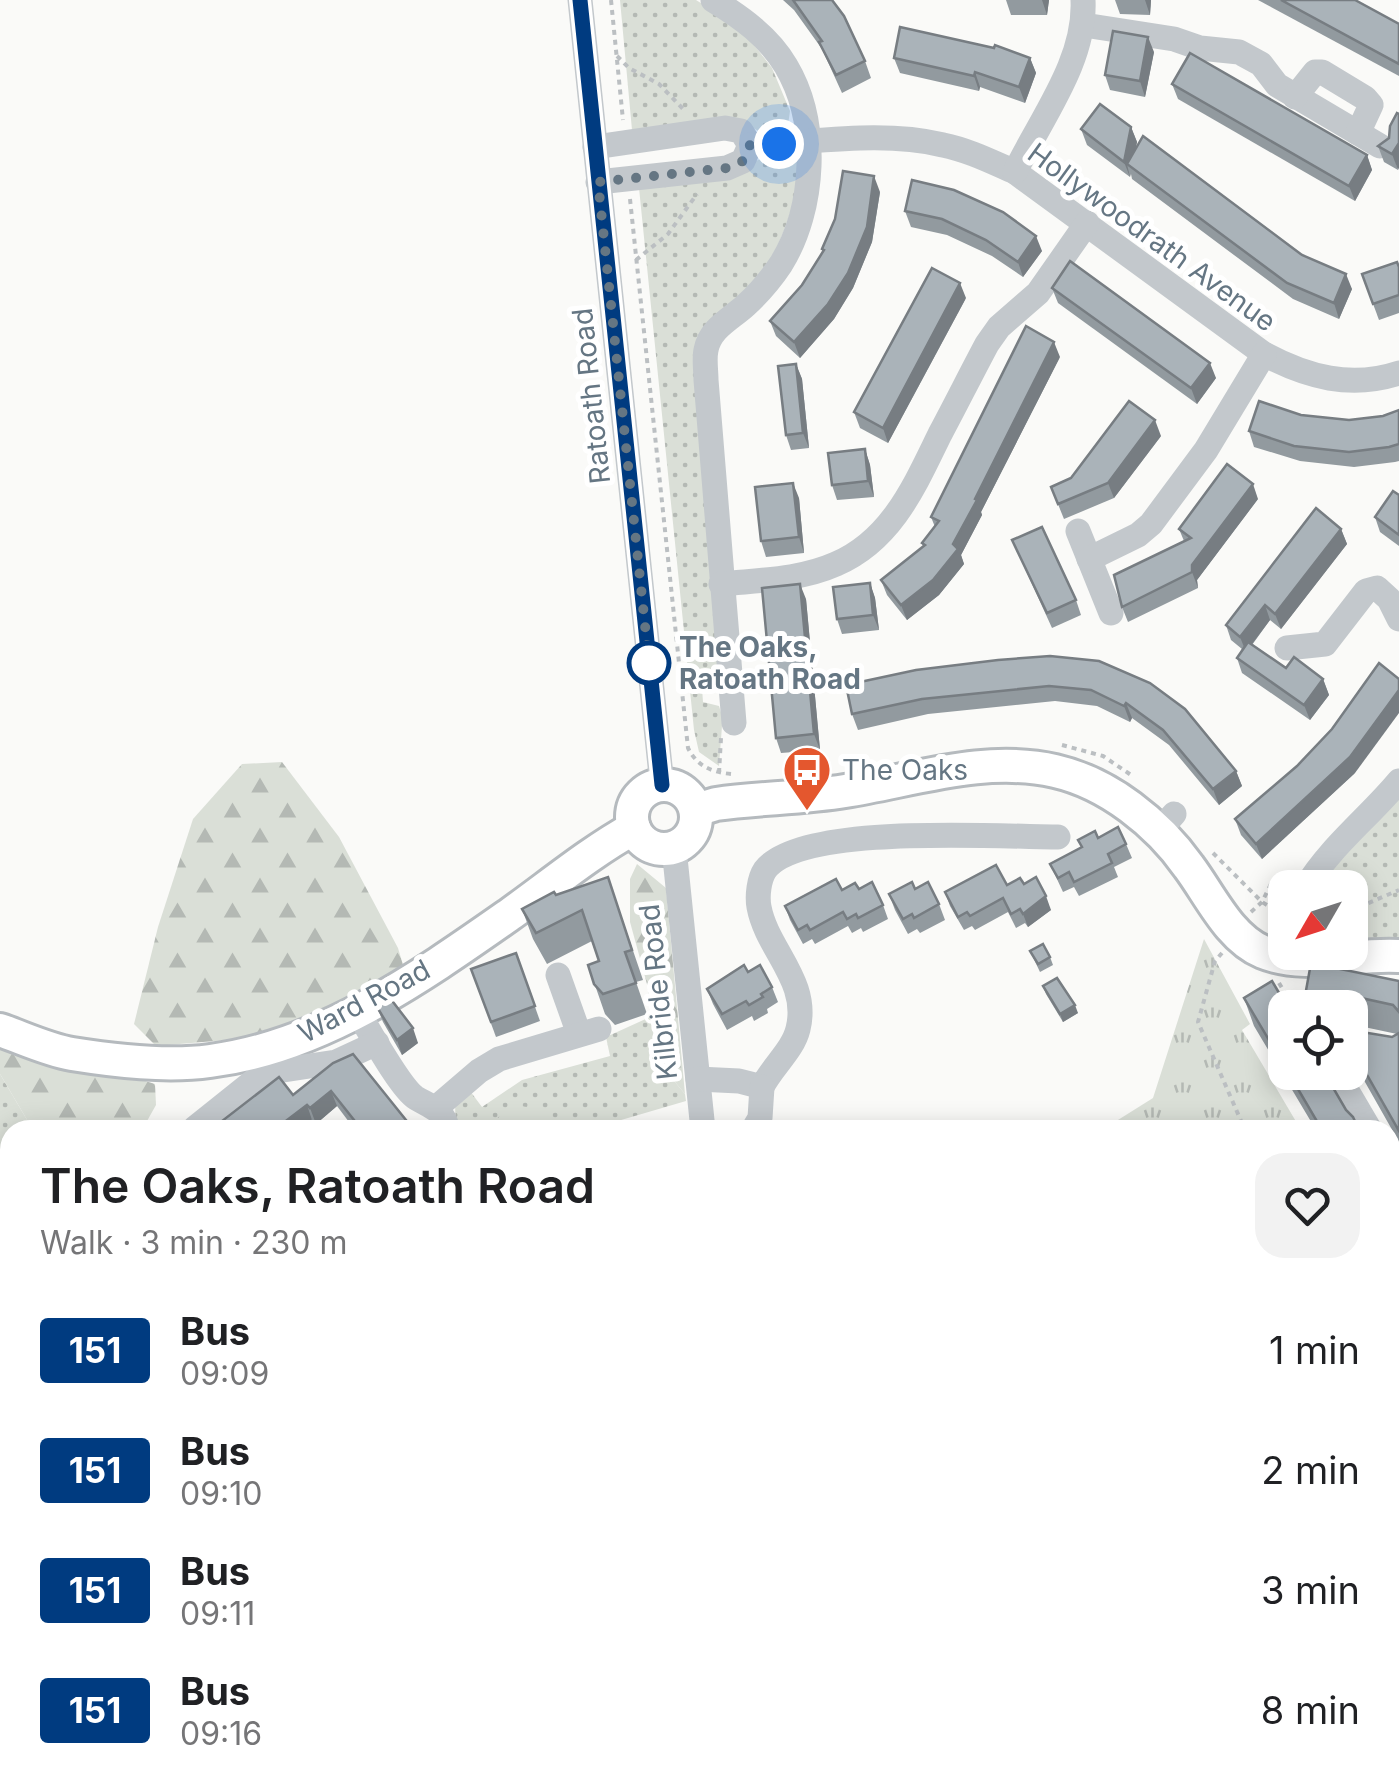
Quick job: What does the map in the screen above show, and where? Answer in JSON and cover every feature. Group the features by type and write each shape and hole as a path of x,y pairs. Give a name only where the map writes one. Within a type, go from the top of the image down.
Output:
{"main road":[{"path":"696,810 757,798 804,796 869,775 986,766 1056,772 1110,792 1166,823 1186,862 1234,930 1253,947 1281,957 1399,956"},
{"path":"662,785 680,789 692,802 697,820 690,837 665,850 646,844 634,828 633,809 644,792 662,785"},
{"name":"Ward Road","path":"0,1030 69,1054 178,1064 212,1061 309,1035 358,1011 505,917 580,860 634,828"}],"street":[{"name":"Ratoath Road","path":"580,0 662,785"},
{"path":"714,0 744,19 788,68 804,117 811,169 801,220 791,245 758,293 713,333 706,349 734,724"},
{"path":"1015,172 1076,54 1084,13 1200,48 1238,52 1261,64 1277,85 1380,146"},
{"name":"Hollywoodrath Avenue","path":"595,146 725,128 741,131 750,145 852,138 927,142 981,157 1015,172 1284,365 1346,382 1379,380 1399,373"},
{"path":"598,182 727,168 743,161 750,145"},
{"path":"721,584 798,577 836,565 882,533 912,492 987,344 1038,292 1087,223"},
{"path":"1089,559 1138,535 1151,524 1206,450 1264,354"},
{"path":"1078,532 1111,612"},
{"path":"1286,648 1325,644 1366,591 1377,588 1399,619"},
{"path":"705,695 732,694"},
{"path":"1316,870 1399,782"},
{"path":"759,1120 762,1088 798,1032 800,1007 796,985 759,906 764,871 779,858 801,849 908,834 1025,848 1058,837"},
{"name":"Kilbride Road","path":"674,848 702,1120"},
{"path":"358,1011 410,1092 442,1119 480,1071 499,1060 589,1031 558,976"},
{"path":"200,1120 214,1096 278,1071 336,1062 377,1044"},
{"path":"698,1078 739,1081 762,1088"},
{"path":"1347,1090 1364,1120"}],"path":[{"path":"611,0 625,142"},
{"path":"617,56 629,68 659,84 688,114"},
{"path":"628,179 688,748 700,764 719,773 736,775"},
{"path":"636,260 668,234 698,194"},
{"path":"719,773 721,727 734,724"},
{"path":"1368,903 1399,890"},
{"path":"1222,953 1215,961 1198,1022 1241,1120"},
{"path":"1279,982 1284,990"}],"green space":[{"path":"620,0 696,0 741,28 772,68 790,111 787,132 760,132 743,122 632,130"},
{"path":"787,152 800,159 800,173 776,248 750,284 712,320 725,677 716,685 702,688 703,702 719,706 725,725 719,766 699,752 694,730 639,188 742,168 768,155"},
{"path":"282,762 339,837 398,948 403,965 332,1012 261,1037 156,1046 134,1024 158,927 193,819 242,764"},
{"path":"1399,794 1399,938 1368,941 1368,870 1325,870"},
{"path":"637,864 666,888 685,1094 660,1064 647,984 630,922 630,879"},
{"path":"1204,939 1250,1024 1242,1030 1268,1074 1268,1090 1277,1090 1295,1120 1118,1120 1153,1098"},
{"path":"650,1017 660,1064 685,1094 686,1101 621,1120 456,1120 455,1104 470,1091 482,1107 522,1080 610,1056 606,1037"},
{"path":"0,1036 155,1084 156,1105 148,1120 27,1120 0,1074"},
{"path":"0,1074 27,1120 0,1120"},
{"path":"513,1105 534,1108 545,1120 495,1120"}],"building":[{"path":"793,0 832,0 865,61 836,75 819,42 822,41"},
{"path":"1281,0 1355,0 1399,24 1399,64"},
{"path":"900,27 994,48 995,45 1030,58 1019,87 975,72 974,76 894,58"},
{"path":"1113,31 1148,37 1140,81 1105,75"},
{"path":"1190,53 1367,155 1349,186 1172,84"},
{"path":"1100,104 1131,127 1124,162 1081,129"},
{"path":"1397,113 1399,143 1392,154 1378,146 1389,138"},
{"path":"1143,136 1302,255 1346,274 1334,303 1287,283 1127,164"},
{"path":"843,171 874,176 867,227 848,273 828,304 794,342 770,321 802,285 824,250 835,219"},
{"path":"912,180 954,190 1003,212 1036,236 1018,262 986,240 942,219 905,211"},
{"path":"1070,261 1210,363 1191,388 1052,288"},
{"path":"1397,262 1399,295 1373,304 1362,274"},
{"path":"932,268 960,283 883,428 854,412"},
{"path":"1026,326 1054,342 953,544 958,549 933,580 901,605 881,580 925,545 922,543 939,521 931,517"},
{"path":"796,364 803,433 786,435 778,366"},
{"path":"1129,401 1155,420 1108,483 1058,504 1051,487 1071,478"},
{"path":"1259,401 1301,415 1349,420 1399,410 1399,444 1349,452 1294,446 1249,431"},
{"path":"865,449 868,481 832,485 828,453"},
{"path":"1227,464 1253,484 1192,565 1192,572 1122,607 1114,575 1191,538 1179,529"},
{"path":"793,483 799,537 761,541 755,487"},
{"path":"1393,491 1399,495 1399,535 1375,517"},
{"path":"1316,508 1341,529 1275,614 1265,605 1240,637 1226,625"},
{"path":"1042,527 1076,600 1047,613 1012,540"},
{"path":"870,583 873,615 837,619 833,587"},
{"path":"800,584 814,734 776,738 762,588"},
{"path":"1248,642 1286,668 1294,657 1323,679 1304,705 1237,658"},
{"path":"1050,656 1099,661 1150,683 1185,709 1236,771 1213,789 1163,730 1126,703 1124,706 1091,690 1049,686 922,699 852,714 846,685 916,670"},
{"path":"1379,663 1399,679 1399,690 1350,757 1256,844 1235,819 1297,766 1332,729"},
{"path":"1118,827 1126,844 1108,854 1112,863 1074,882 1069,872 1058,878 1050,864 1082,847 1078,840 1095,831 1098,838"},
{"path":"996,865 1007,885 1020,878 1024,884 1036,877 1046,896 1023,914 1020,909 1011,914 1003,898 970,916 967,912 958,917 945,892"},
{"path":"608,877 632,950 625,952 636,983 603,994 594,984 588,965 599,961 582,910 536,933 522,909 554,892 556,895"},
{"path":"836,879 842,890 855,883 859,889 872,882 883,905 858,918 856,914 847,919 843,912 810,930 807,925 798,930 785,906"},
{"path":"912,882 915,889 928,882 939,904 914,918 912,914 903,919 889,894"},
{"path":"1043,944 1050,957 1038,964 1030,951"},
{"path":"516,953 535,1006 491,1022 471,969"},
{"path":"744,965 748,972 760,965 772,987 749,1005 746,1001 722,1014 707,989"},
{"path":"1310,970 1345,970 1399,981 1399,1012 1393,1005 1368,1000 1368,990 1306,990"},
{"path":"1057,978 1075,1005 1060,1014 1043,986"},
{"path":"1272,981 1277,990 1268,990 1268,1038 1244,998"},
{"path":"390,998 413,1028 397,1040 377,1007"},
{"path":"1368,1033 1392,1037 1399,1033 1399,1120 1393,1120 1368,1077"},
{"path":"353,1054 406,1120 354,1120 331,1091 287,1120 223,1120 279,1077 293,1095 333,1063"},
{"path":"1299,1090 1334,1090 1354,1120 1316,1120"}],"bus line":[{"name":"151","path":"580,0 662,785"}],"place":[{"name":"The Oaks, Ratoath Road","path":"649,663"},
{"name":"The Oaks","path":"807,812"}],"route":[{"path":"649,663 598,182 727,168 743,161 750,145 779,144"}]}
